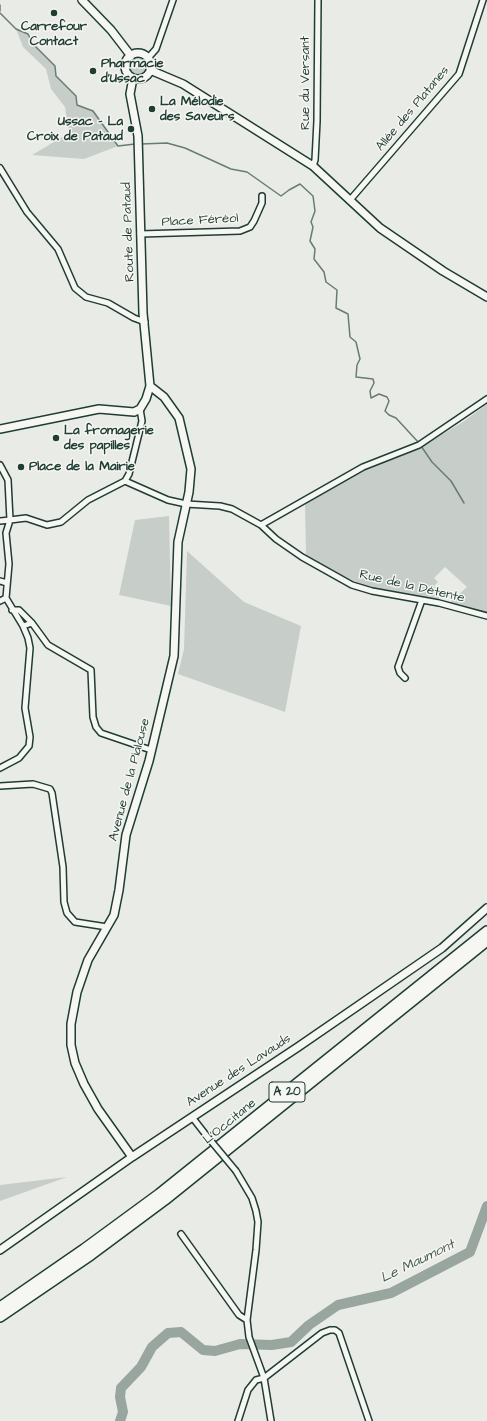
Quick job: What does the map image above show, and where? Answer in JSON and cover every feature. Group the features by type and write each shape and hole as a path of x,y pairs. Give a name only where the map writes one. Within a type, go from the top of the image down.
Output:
{"highway":[{"name":"L'Occitane","path":"0,1307 84,1249 212,1153 487,931"},
{"name":"L'Occitane","path":"0,1317 91,1254 165,1200 487,941"},
{"path":"0,1300 84,1249"}],"street":[{"path":"82,0 111,30 131,56"},
{"path":"148,58 156,49 173,0"},
{"name":"Rue du Versant","path":"313,166 316,160 318,0"},
{"name":"Allée des Platanes","path":"350,200 459,74 483,0"},
{"path":"140,54 148,58 151,66 145,77 133,78 125,69 125,64 131,56 140,54"},
{"path":"150,70 183,84 313,166 380,228 443,271 487,297"},
{"name":"Route de Pataud","path":"133,78 130,101 137,130 138,144 140,234 150,386"},
{"path":"0,168 27,212 58,249 75,288 86,296 108,303 134,318 145,322"},
{"name":"Place Féréol","path":"140,234 240,231 250,227 254,221 262,203 262,196"},
{"path":"0,429 100,409 134,412 140,409 146,399 150,386"},
{"name":"Avenue de la Pialouse","path":"132,1157 98,1109 84,1084 75,1063 71,1045 71,1024 77,992 88,960 114,915 119,890 126,835 151,750 174,656 178,542 191,480 184,433 179,418 172,407 158,391 150,386"},
{"path":"261,525 363,467 419,445 487,399"},
{"path":"0,521 26,518 47,525 61,522 88,500 125,481 129,474 142,421 140,409"},
{"path":"0,465 8,480 10,520 6,533 9,564 6,598 28,638 30,648 25,708 30,737 29,746 19,758 0,768"},
{"name":"Rue de la Détente","path":"125,481 168,500 186,504 220,506 232,509 261,525 276,539 302,558 352,585 372,592 422,600 487,616"},
{"path":"0,581 7,583"},
{"path":"0,601 6,598"},
{"path":"405,678 400,674 398,667 422,600"},
{"path":"12,610 19,610 32,623 48,645 91,670 93,717 96,727 101,734 151,750"},
{"path":"22,626 32,623"},
{"path":"0,786 33,784 50,789 52,793 63,868 64,902 67,914 75,922 107,927"},
{"name":"Avenue des Lavauds","path":"0,1250 132,1157 304,1043 442,948 487,908"},
{"path":"192,1117 236,1171 252,1198 258,1222 247,1320 249,1337 264,1378 271,1421"},
{"path":"181,1234 239,1315 247,1320"},
{"path":"238,1421 248,1390 256,1380 264,1378 322,1334 330,1330 335,1330 339,1333 369,1421"}],"shaded area":[{"path":"16,29 28,34 33,44 55,66 56,76 76,96 77,105 93,111 118,146 84,159 32,155 69,133 65,107 51,89 46,69 23,47"},
{"path":"138,57 144,60 147,66 144,72 138,75 132,72 129,66 132,60"},
{"path":"487,404 487,613 448,604 467,587 445,567 434,578 438,582 434,586 442,593 437,600 380,590 360,584 306,556 305,504 360,470 419,448 463,422"},
{"path":"169,516 171,606 119,595 135,520"},
{"path":"187,551 244,602 301,626 285,712 178,674 184,649"},
{"path":"67,1177 0,1201 0,1185"}],"waterway":[{"path":"0,5 0,11"},
{"path":"0,13 16,29 28,34 33,44 55,66 56,76 76,96 77,105 93,111 118,146 135,144"},
{"path":"141,144 167,143 185,148 231,169 247,172 281,196 300,184 313,196 315,211 311,222 313,227 310,241 315,249 314,259 324,272 326,282 337,290 336,308 348,314 350,337 356,342 360,359 357,365 356,377 373,379 374,383 370,391 371,398 379,394 387,397 389,401 385,411 389,415 396,418 419,443"},
{"path":"421,446 432,462 451,481 464,503"},
{"name":"Le Maumont","path":"120,1421 123,1412 120,1397 121,1388 141,1367 152,1347 168,1333 181,1332 203,1350 215,1351 240,1344 272,1345 291,1342 309,1325 338,1305 391,1293 470,1252 487,1206"}],"place":[{"name":"Carrefour Contact","path":"54,13"},
{"name":"Pharmacie d'Ussac","path":"93,71"},
{"name":"La Mélodie des Saveurs","path":"152,109"},
{"name":"Ussac - La Croix de Pataud","path":"131,129"},
{"name":"La fromagerie des papilles","path":"56,438"},
{"name":"Place de la Mairie","path":"21,467"}]}
